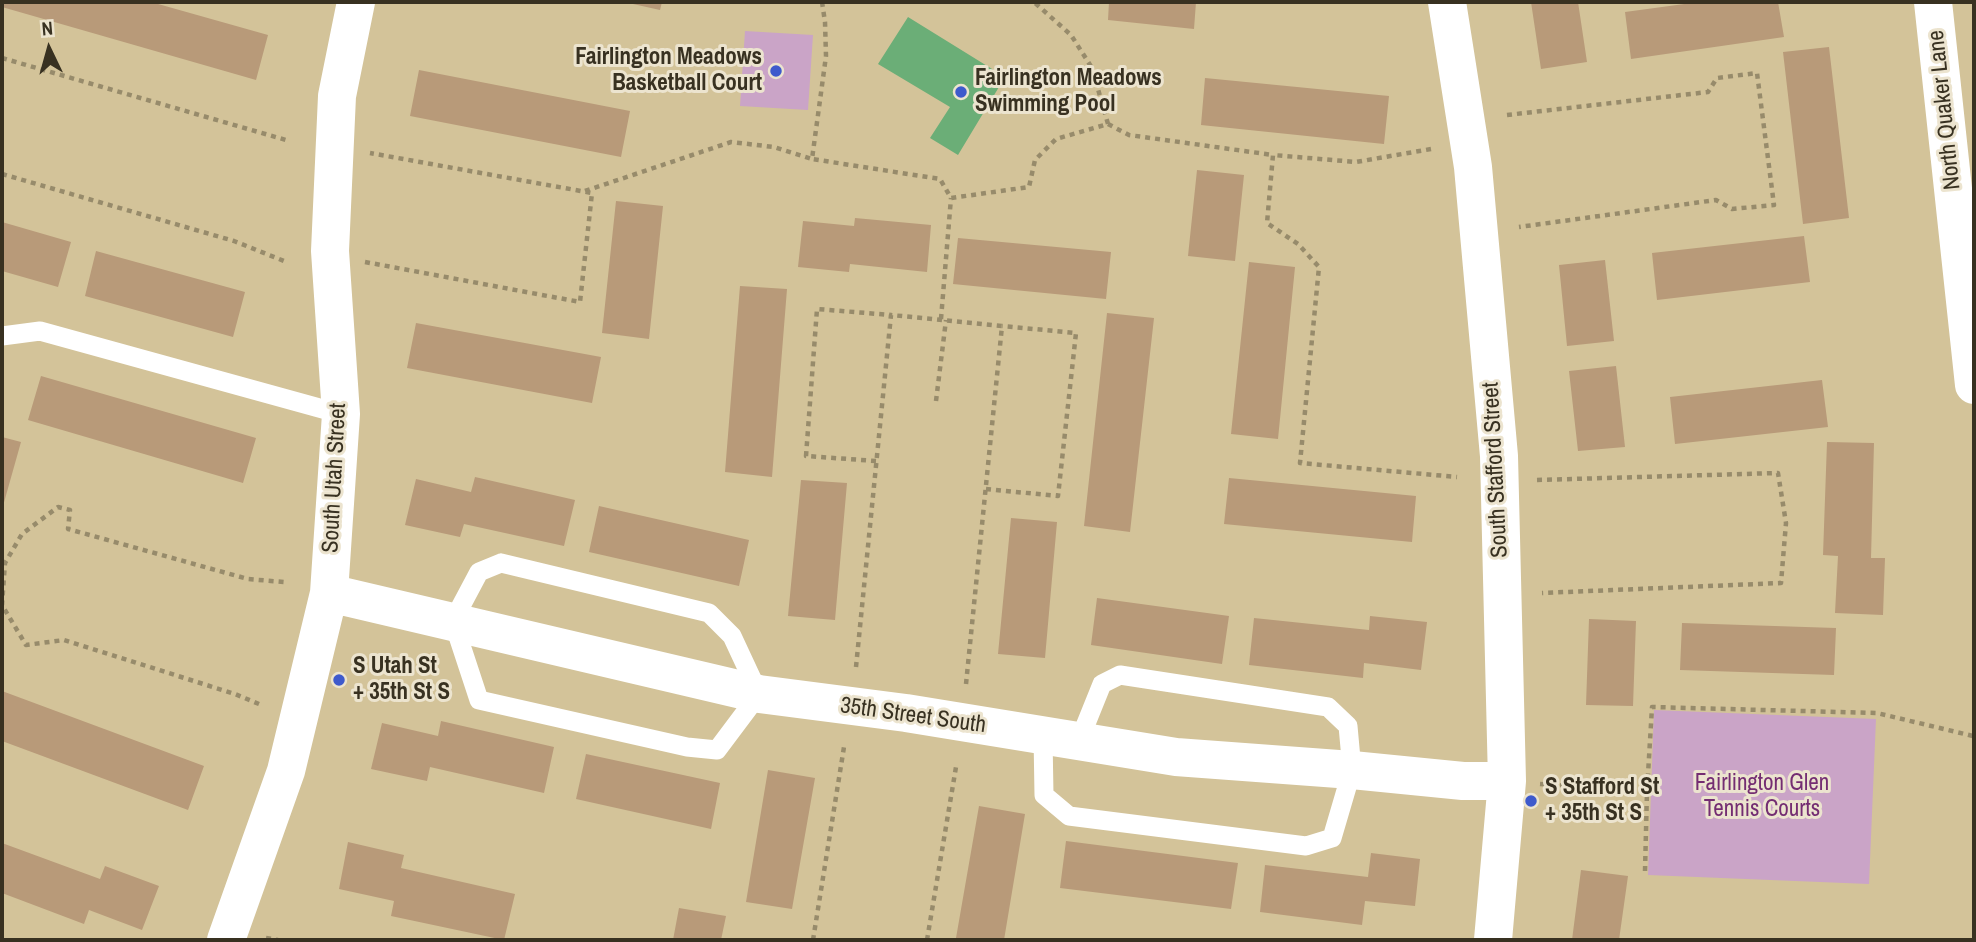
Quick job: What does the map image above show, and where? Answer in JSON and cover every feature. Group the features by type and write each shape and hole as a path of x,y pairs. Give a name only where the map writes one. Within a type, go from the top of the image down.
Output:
{"street":[{"name":"South Utah Street","path":"226,940 286,771 329,593 341,414 330,251 337,96 356,2"},
{"name":"South Stafford Street","path":"1447,2 1473,167 1499,456 1523,783 1493,940"},
{"name":"North Quaker Lane","path":"1933,2 1964,187 1974,385"},
{"name":"35th Street South","path":"329,593 759,694 906,713 1176,757 1523,783"}],"lane":[{"path":"2,337 40,331 341,414"},
{"path":"501,563 709,613 732,636 759,694 717,750 687,747 479,700 453,621 479,572 501,563"},
{"path":"1121,675 1328,707 1348,726 1352,770 1332,838 1306,846 1069,816 1044,795 1061,738 1102,684 1121,675"}],"path":[{"path":"813,159 826,56 822,2"},
{"path":"1034,2 1070,35 1092,68 1108,124"},
{"path":"2,58 286,140"},
{"path":"1507,115 1708,92 1717,78 1757,73 1774,205 1731,209 1716,200 1519,226"},
{"path":"951,198 1029,187 1035,160 1056,139 1108,124 1129,135 1272,155 1356,162 1431,149"},
{"path":"584,191 730,142 774,146 813,159 940,179 951,198 936,401"},
{"path":"365,262 580,302 592,192 369,152"},
{"path":"1272,155 1267,223 1298,244 1319,267 1300,463 1457,477"},
{"path":"2,174 233,241 284,261"},
{"path":"876,461 806,456 817,309 1076,333 1058,496 986,488"},
{"path":"856,667 891,315"},
{"path":"966,684 1002,326"},
{"path":"1537,480 1778,473 1786,523 1781,583 1542,593"},
{"path":"259,704 64,640 26,645 2,605 5,563 22,534 58,507 69,510 68,529 248,579 284,582"},
{"path":"1645,871 1653,707 1877,713 1973,737"},
{"path":"813,940 844,747"},
{"path":"927,940 956,766"},
{"path":"1523,783 1647,791"},
{"path":"266,938 278,940"}],"green space":[{"name":"Fairlington Meadows Basketball Court","path":"745,31 813,35 808,110 740,106"},
{"name":"Fairlington Glen Tennis Courts","path":"1654,710 1876,719 1869,884 1648,875"}],"shaded area":[{"name":"Fairlington Meadows Swimming Pool","path":"908,17 1005,77 958,155 930,138 950,107 878,64"}],"building":[{"path":"2,2 151,2 268,35 256,80 2,7"},
{"path":"624,2 662,2 660,10"},
{"path":"1109,2 1196,2 1194,29 1108,20"},
{"path":"1531,2 1578,2 1587,62 1541,69"},
{"path":"1699,2 1778,2 1784,37 1631,59 1625,12"},
{"path":"1829,47 1849,218 1803,224 1783,52"},
{"path":"419,70 630,111 621,157 410,116"},
{"path":"1205,78 1389,96 1384,144 1201,125"},
{"path":"1197,170 1244,175 1235,261 1188,256"},
{"path":"616,201 663,206 649,339 602,333"},
{"path":"855,218 931,225 927,272 850,264 849,272 798,267 803,221 854,226"},
{"path":"2,222 71,242 58,287 2,271"},
{"path":"1804,236 1810,282 1657,300 1652,253"},
{"path":"958,238 1111,252 1106,299 953,284"},
{"path":"96,251 245,292 233,337 85,296"},
{"path":"1605,260 1614,341 1567,346 1559,265"},
{"path":"1249,262 1295,267 1278,439 1231,434"},
{"path":"740,286 787,289 772,477 725,472"},
{"path":"1107,313 1154,318 1130,532 1084,526"},
{"path":"416,323 601,357 592,403 407,368"},
{"path":"1616,366 1625,447 1578,451 1569,371"},
{"path":"41,376 256,438 243,483 28,420"},
{"path":"1822,380 1828,427 1675,444 1670,397"},
{"path":"2,437 21,442 3,506 2,505"},
{"path":"1827,442 1874,443 1871,558 1885,558 1883,615 1835,613 1838,556 1823,555"},
{"path":"475,477 575,500 564,546 464,524 460,537 405,525 416,479 471,492"},
{"path":"1229,478 1416,496 1412,542 1224,524"},
{"path":"801,480 847,483 835,620 788,616"},
{"path":"599,506 749,540 739,586 589,552"},
{"path":"1011,518 1057,522 1045,658 998,654"},
{"path":"1097,598 1229,616 1222,664 1091,645"},
{"path":"1370,616 1427,622 1421,670 1364,663 1363,678 1249,665 1254,618 1369,630"},
{"path":"1589,619 1636,621 1633,706 1586,705"},
{"path":"1682,623 1836,628 1834,675 1680,670"},
{"path":"2,691 204,766 188,810 2,741"},
{"path":"441,721 554,747 544,793 430,767 427,781 371,769 382,723 438,736"},
{"path":"586,754 720,783 711,829 576,799"},
{"path":"768,770 815,778 792,909 746,902"},
{"path":"979,806 1025,814 1004,940 956,938"},
{"path":"1066,841 1238,863 1231,909 1060,888"},
{"path":"348,842 404,855 401,868 515,894 504,940 391,916 394,901 339,889"},
{"path":"2,843 100,879 105,866 159,886 142,930 89,910 84,924 2,893"},
{"path":"1371,853 1420,859 1415,906 1365,901 1362,925 1260,912 1265,865 1368,877"},
{"path":"1581,870 1628,876 1619,940 1572,940"},
{"path":"679,908 726,916 721,940 673,940"}],"place":[{"name":"Fairlington Meadows Basketball Court","path":"776,71"},
{"name":"Fairlington Meadows Swimming Pool","path":"961,92"},
{"name":"S Utah St + 35th St S","path":"339,680"},
{"name":"S Stafford St + 35th St S","path":"1531,801"}]}
